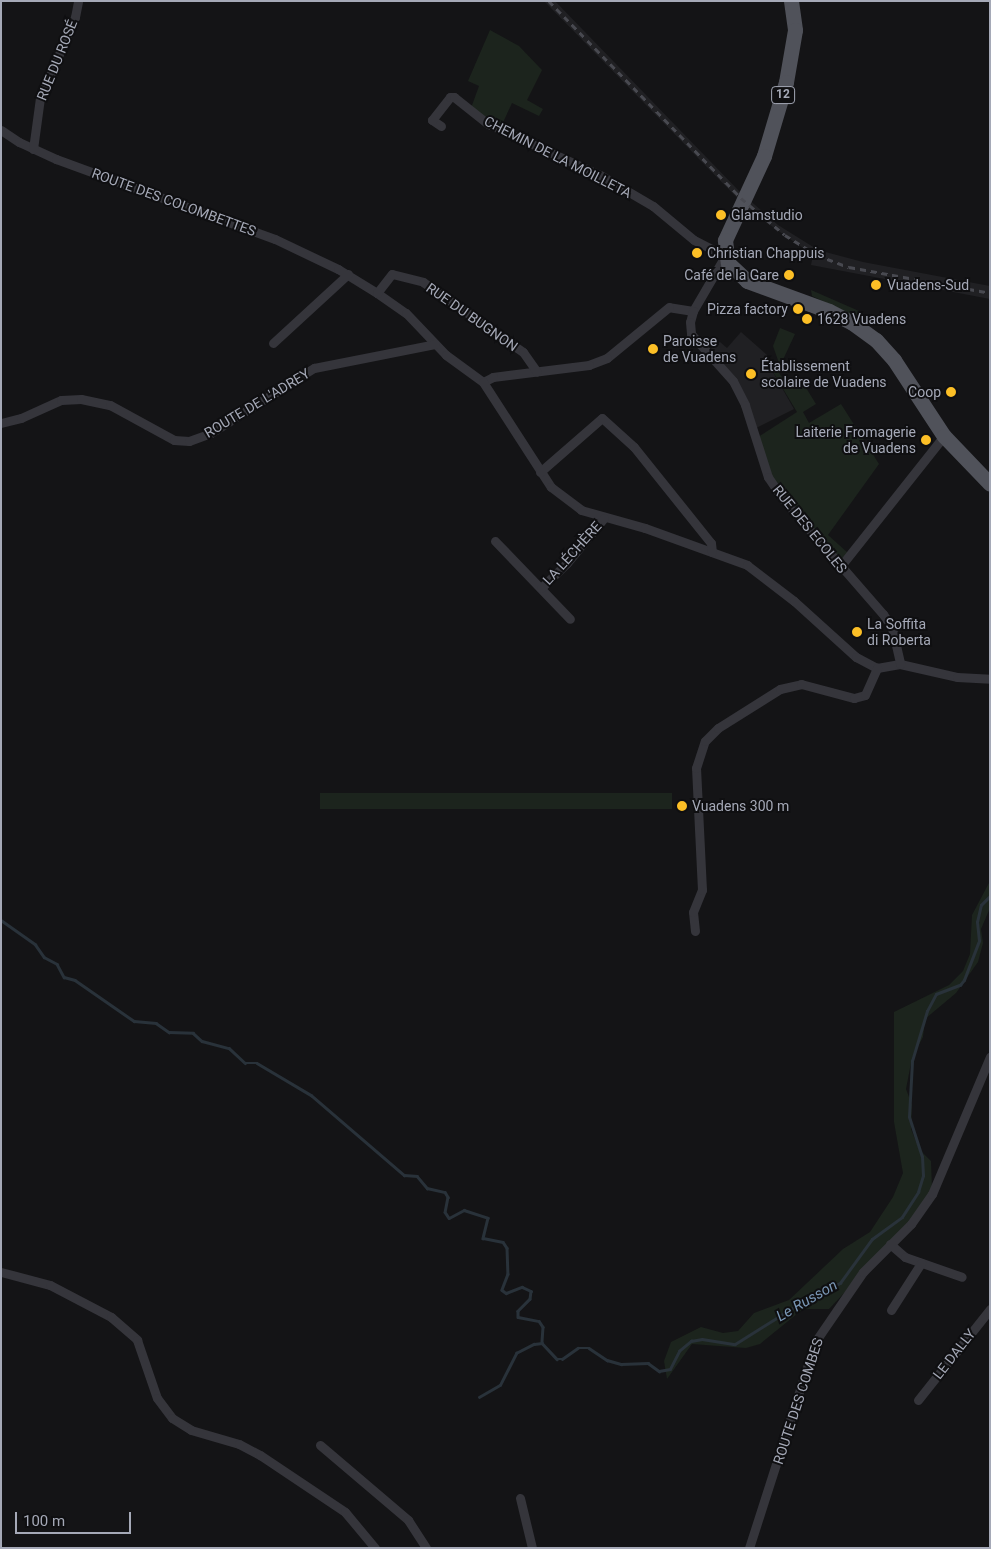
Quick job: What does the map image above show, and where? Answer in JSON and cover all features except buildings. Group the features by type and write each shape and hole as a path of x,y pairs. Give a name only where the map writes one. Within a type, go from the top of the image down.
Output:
{"main road":[{"name":"12","path":"725,256 725,240 754,181 778,114 792,58 794,30 791,1"},
{"path":"725,256 733,270 747,281 829,311 852,322 876,340 898,365 944,436 988,480"}],"street":[{"name":"RUE DU ROSÉ","path":"33,148 40,98 70,30 78,1"},
{"name":"CHEMIN DE LA MOILLETA","path":"440,126 432,120 450,97 454,97 488,124 600,175 653,206 694,240 725,256"},
{"name":"ROUTE DES COLOMBETTES","path":"1,130 33,148 259,232 348,274 406,313 435,344 484,382 540,472 563,498 581,510 731,557 764,576 856,657 877,668"},
{"path":"484,382 494,378 600,362 669,307 693,311 725,256"},
{"path":"273,343 348,274"},
{"name":"RUE DU BUGNON","path":"377,293 392,274 423,282 523,352 537,372"},
{"name":"RUE DES ECOLES","path":"693,311 690,322 691,334 733,382 745,405 768,477 782,498 892,628 900,664"},
{"name":"ROUTE DE L'ADREY","path":"1,423 21,418 61,400 81,399 110,405 174,440 189,441 211,434 314,368 435,344"},
{"path":"540,472 602,418 634,447 711,543 712,552"},
{"path":"840,567 944,436"},
{"name":"LA LÉCHÈRE","path":"541,588 567,563 604,518"},
{"name":"LA LÉCHÈRE","path":"495,540 570,618"},
{"path":"695,931 693,912 702,890 696,768 704,741 718,728 780,689 801,684 854,698 865,695 877,668 900,664 957,677 990,679"},
{"name":"ROUTE DES COMBES","path":"749,1548 815,1342 851,1288 920,1213 938,1184 990,1057"},
{"path":"890,1244 905,1257 962,1277"},
{"path":"891,1310 921,1263"},
{"path":"1,1272 50,1285 111,1316 137,1340 157,1398 172,1418 191,1430 239,1444 260,1454 345,1512 375,1548"},
{"name":"LE DALLY","path":"918,1400 990,1309"},
{"path":"320,1445 408,1520 426,1548"},
{"path":"520,1498 532,1548"}],"shaded area":[{"path":"544,1 555,1 739,191 778,225 818,250 863,262 990,286 990,299 811,265 813,255 750,211"},
{"path":"490,30 519,46 542,70 527,100 543,109 539,116 512,103 501,127 471,108 479,86 468,81"},
{"path":"811,290 863,313 857,317 812,296"},
{"path":"780,328 795,334 780,366 773,346"},
{"name":"Établissement scolaire de Vuadens","path":"741,332 767,355 770,367 794,409 754,429 733,381 711,348 720,342 727,348"},
{"path":"774,365 787,385 800,378 816,404 803,412 809,423 841,404 879,464 828,535 848,553 839,561 775,483 758,437 797,412 770,367"},
{"path":"320,793 672,793 672,809 320,809"},
{"path":"990,881 990,908 981,929 983,943 978,962 956,993 925,1019 923,1037 912,1058 906,1089 912,1105 911,1129 919,1149 931,1161 932,1189 911,1222 829,1309 803,1309 760,1344 746,1348 692,1344 667,1379 664,1361 671,1342 701,1327 723,1333 738,1331 754,1313 789,1300 843,1249 870,1232 893,1197 903,1173 894,1122 894,1012 949,985 963,971 970,954 972,915"}],"waterway":[{"name":"Le Russon","path":"479,1397 500,1385 516,1353 534,1344 542,1343 557,1359 562,1359 578,1348 589,1348 607,1360 621,1364 648,1363 659,1371 670,1369 679,1351 691,1341 702,1339 735,1344 807,1299 840,1283 872,1239 902,1217 918,1192 923,1176 922,1157 909,1117 912,1061 927,1011 936,994 960,985 964,980 979,941 977,922 981,905 990,896"},
{"path":"1,920 35,944 44,957 57,964 64,977 75,980 134,1021 156,1023 169,1032 193,1033 202,1041 229,1048 245,1063 257,1063 311,1095 404,1175 417,1176 427,1188 445,1192 448,1197 445,1212 449,1218 464,1210 488,1218 483,1238 503,1242 507,1248 508,1274 502,1290 506,1293 522,1287 531,1291 530,1299 518,1311 518,1317 539,1321 543,1327 542,1343"}],"railway":[{"path":"549,1 741,198 785,235 817,255 849,267 990,293"}],"place":[{"name":"Glamstudio","path":"721,215"},
{"name":"Christian Chappuis","path":"697,253"},
{"name":"Café de la Gare","path":"789,275"},
{"name":"Vuadens-Sud","path":"876,285"},
{"name":"Pizza factory","path":"798,309"},
{"name":"1628 Vuadens","path":"807,319"},
{"name":"Paroisse de Vuadens","path":"653,349"},
{"name":"Établissement scolaire de Vuadens","path":"751,374"},
{"name":"Coop","path":"951,392"},
{"name":"Laiterie Fromagerie de Vuadens","path":"926,440"},
{"name":"La Soffita di Roberta","path":"857,632"},
{"name":"Vuadens 300 m","path":"682,806"}]}
